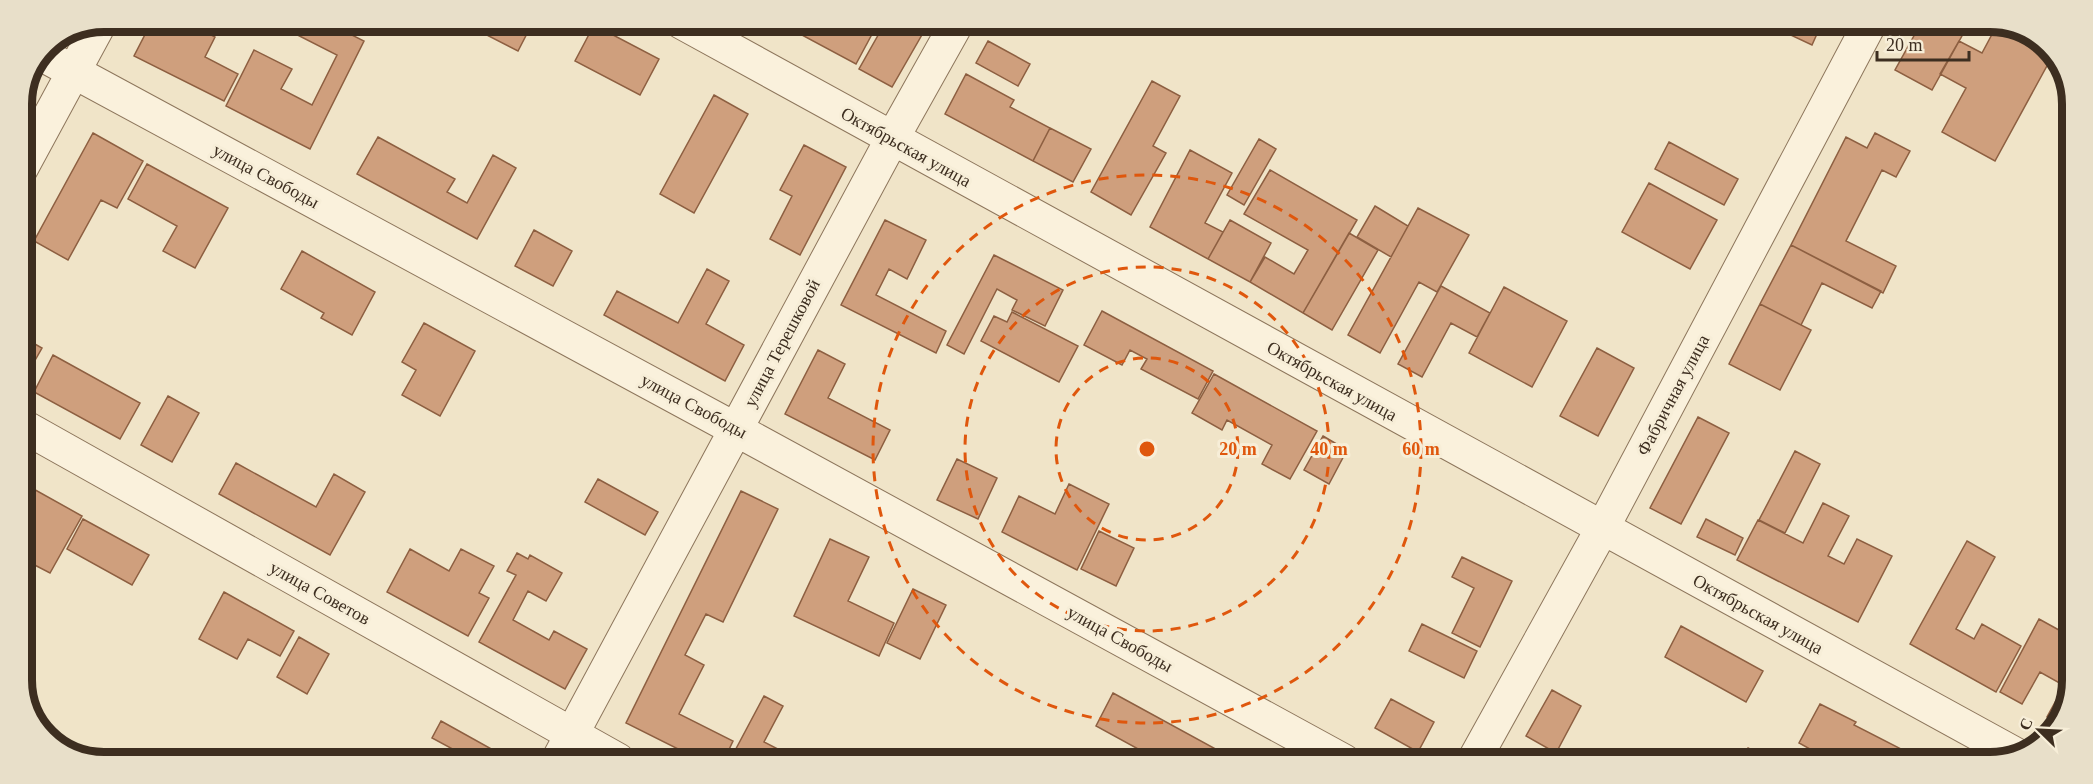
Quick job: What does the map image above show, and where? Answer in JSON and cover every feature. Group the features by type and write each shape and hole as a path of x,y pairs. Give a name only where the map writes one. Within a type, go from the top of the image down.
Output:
{"street":[{"name":"Октябрьская улица","path":"699,32 2008,750"},
{"name":"улица Терешковой","path":"565,747 735,429 952,32"},
{"name":"Фабричная улица","path":"1479,752 1602,529 1865,32"},
{"path":"32,149 94,33"},
{"name":"улица Свободы","path":"49,58 735,429 1326,752"},
{"name":"улица Советов","path":"32,432 565,747 585,752"}],"building":[{"path":"146,32 206,32 215,37 205,57 238,74 224,101 134,56"},
{"path":"292,32 346,32 364,41 310,149 226,106 254,50 292,69 281,89 312,105 337,55"},
{"path":"481,32 528,32 518,51"},
{"path":"590,32 607,32 659,59 640,95 575,61"},
{"path":"801,32 873,32 856,64 800,34"},
{"path":"880,32 924,32 892,87 859,69"},
{"path":"1784,32 1818,32 1812,45"},
{"path":"1916,32 1964,32 1932,90 1895,70"},
{"path":"1993,32 2003,33 2013,35 2033,46 2049,63 1995,161 1942,132 1966,88 1940,74 1959,41 1982,53"},
{"path":"988,41 1030,64 1018,86 976,63"},
{"path":"966,74 1014,100 1010,107 1050,128 1033,161 945,114"},
{"path":"1152,81 1180,96 1153,146 1166,153 1131,215 1091,192"},
{"path":"714,95 748,114 694,213 660,194"},
{"path":"1050,128 1091,149 1073,182 1033,161"},
{"path":"93,133 143,161 117,208 101,200 68,260 34,241"},
{"path":"1875,133 1910,151 1896,177 1882,170 1846,241 1896,266 1883,293 1791,245 1846,137 1867,148"},
{"path":"378,137 455,179 447,192 467,203 493,155 516,168 477,239 357,174"},
{"path":"1259,139 1276,149 1244,205 1227,195"},
{"path":"1669,142 1738,179 1724,205 1655,169"},
{"path":"804,145 846,167 800,255 770,239 792,196 780,190"},
{"path":"1190,150 1232,173 1205,223 1223,232 1208,259 1150,227"},
{"path":"147,164 228,208 195,268 163,251 177,226 128,199"},
{"path":"1270,170 1357,220 1303,313 1250,282 1265,257 1294,274 1308,250 1244,214"},
{"path":"1649,183 1717,220 1690,269 1622,232"},
{"path":"1375,206 1408,226 1391,257 1357,237"},
{"path":"1418,208 1469,235 1437,292 1419,282 1380,353 1348,335"},
{"path":"885,220 926,240 907,279 889,269 876,295 946,331 936,353 841,305"},
{"path":"1230,220 1271,243 1250,282 1208,259"},
{"path":"534,230 572,251 553,286 515,266"},
{"path":"1349,233 1378,250 1332,330 1303,313"},
{"path":"1791,245 1881,291 1872,308 1822,283 1801,325 1760,304"},
{"path":"302,251 375,292 352,335 321,318 324,313 281,289"},
{"path":"994,255 1063,290 1045,326 1012,310 1017,300 997,289 964,354 947,345"},
{"path":"707,269 729,281 706,324 744,345 725,381 604,315 617,291 678,323"},
{"path":"1441,286 1490,313 1477,337 1451,323 1422,377 1398,364"},
{"path":"1504,287 1567,321 1532,387 1469,353"},
{"path":"1760,304 1811,330 1780,390 1729,364"},
{"path":"1102,311 1213,371 1198,399 1141,369 1147,359 1130,350 1122,365 1084,345"},
{"path":"1012,312 1078,346 1059,382 981,341 994,316 1007,322"},
{"path":"424,323 475,351 440,416 402,395 416,370 402,362"},
{"path":"32,342 42,348 32,366"},
{"path":"1597,348 1634,368 1598,436 1560,416"},
{"path":"818,350 845,364 828,398 890,430 875,460 785,414"},
{"path":"53,355 140,403 120,439 34,392"},
{"path":"1214,374 1317,431 1290,479 1262,464 1272,445 1227,420 1222,430 1192,413"},
{"path":"168,396 199,413 172,462 141,445"},
{"path":"1698,417 1729,433 1681,524 1650,508"},
{"path":"1323,436 1347,450 1329,484 1304,470"},
{"path":"1795,451 1820,464 1785,533 1759,520"},
{"path":"957,459 997,478 978,519 937,500"},
{"path":"236,463 316,507 334,474 365,492 330,555 219,494"},
{"path":"598,479 658,512 645,535 585,502"},
{"path":"1069,484 1109,504 1077,570 1002,532 1019,496 1055,514"},
{"path":"32,488 82,516 50,573 32,564"},
{"path":"741,491 778,509 723,622 706,614 685,655 704,665 679,714 733,741 728,752 684,752 626,723"},
{"path":"1823,503 1849,516 1828,556 1844,564 1857,539 1892,556 1858,622 1737,560 1758,520 1803,543"},
{"path":"83,519 149,555 132,585 67,549"},
{"path":"1706,519 1743,538 1735,555 1697,537"},
{"path":"1099,531 1134,548 1116,586 1081,569"},
{"path":"830,539 869,557 848,601 894,623 879,656 794,616"},
{"path":"1967,541 1995,557 1956,629 1974,639 1982,624 2021,646 1996,692 1910,644"},
{"path":"410,549 449,571 461,549 494,566 479,593 489,598 468,636 387,592"},
{"path":"517,553 528,559 530,555 562,573 546,601 528,591 513,620 549,640 554,631 587,649 565,689 479,642 516,575 507,571"},
{"path":"1462,557 1512,581 1480,647 1452,633 1474,588 1452,577"},
{"path":"913,589 946,605 920,659 887,643"},
{"path":"224,592 294,631 280,656 248,639 237,659 199,639"},
{"path":"2039,619 2062,632 2061,684 2040,672 2022,704 2000,692"},
{"path":"1422,624 1477,651 1464,678 1409,651"},
{"path":"1681,626 1763,671 1746,702 1665,657"},
{"path":"299,637 329,654 307,694 277,677"},
{"path":"1552,690 1581,706 1557,752 1526,736"},
{"path":"1113,693 1221,752 1144,752 1096,726"},
{"path":"2060,693 2054,712 2050,718 2047,717"},
{"path":"764,696 783,706 764,742 783,752 734,752"},
{"path":"1391,699 1434,722 1418,752 1375,728"},
{"path":"1820,704 1856,722 1854,725 1905,751 1847,752 1842,749 1840,752 1815,752 1799,743"},
{"path":"441,721 497,752 458,752 432,738"}]}
